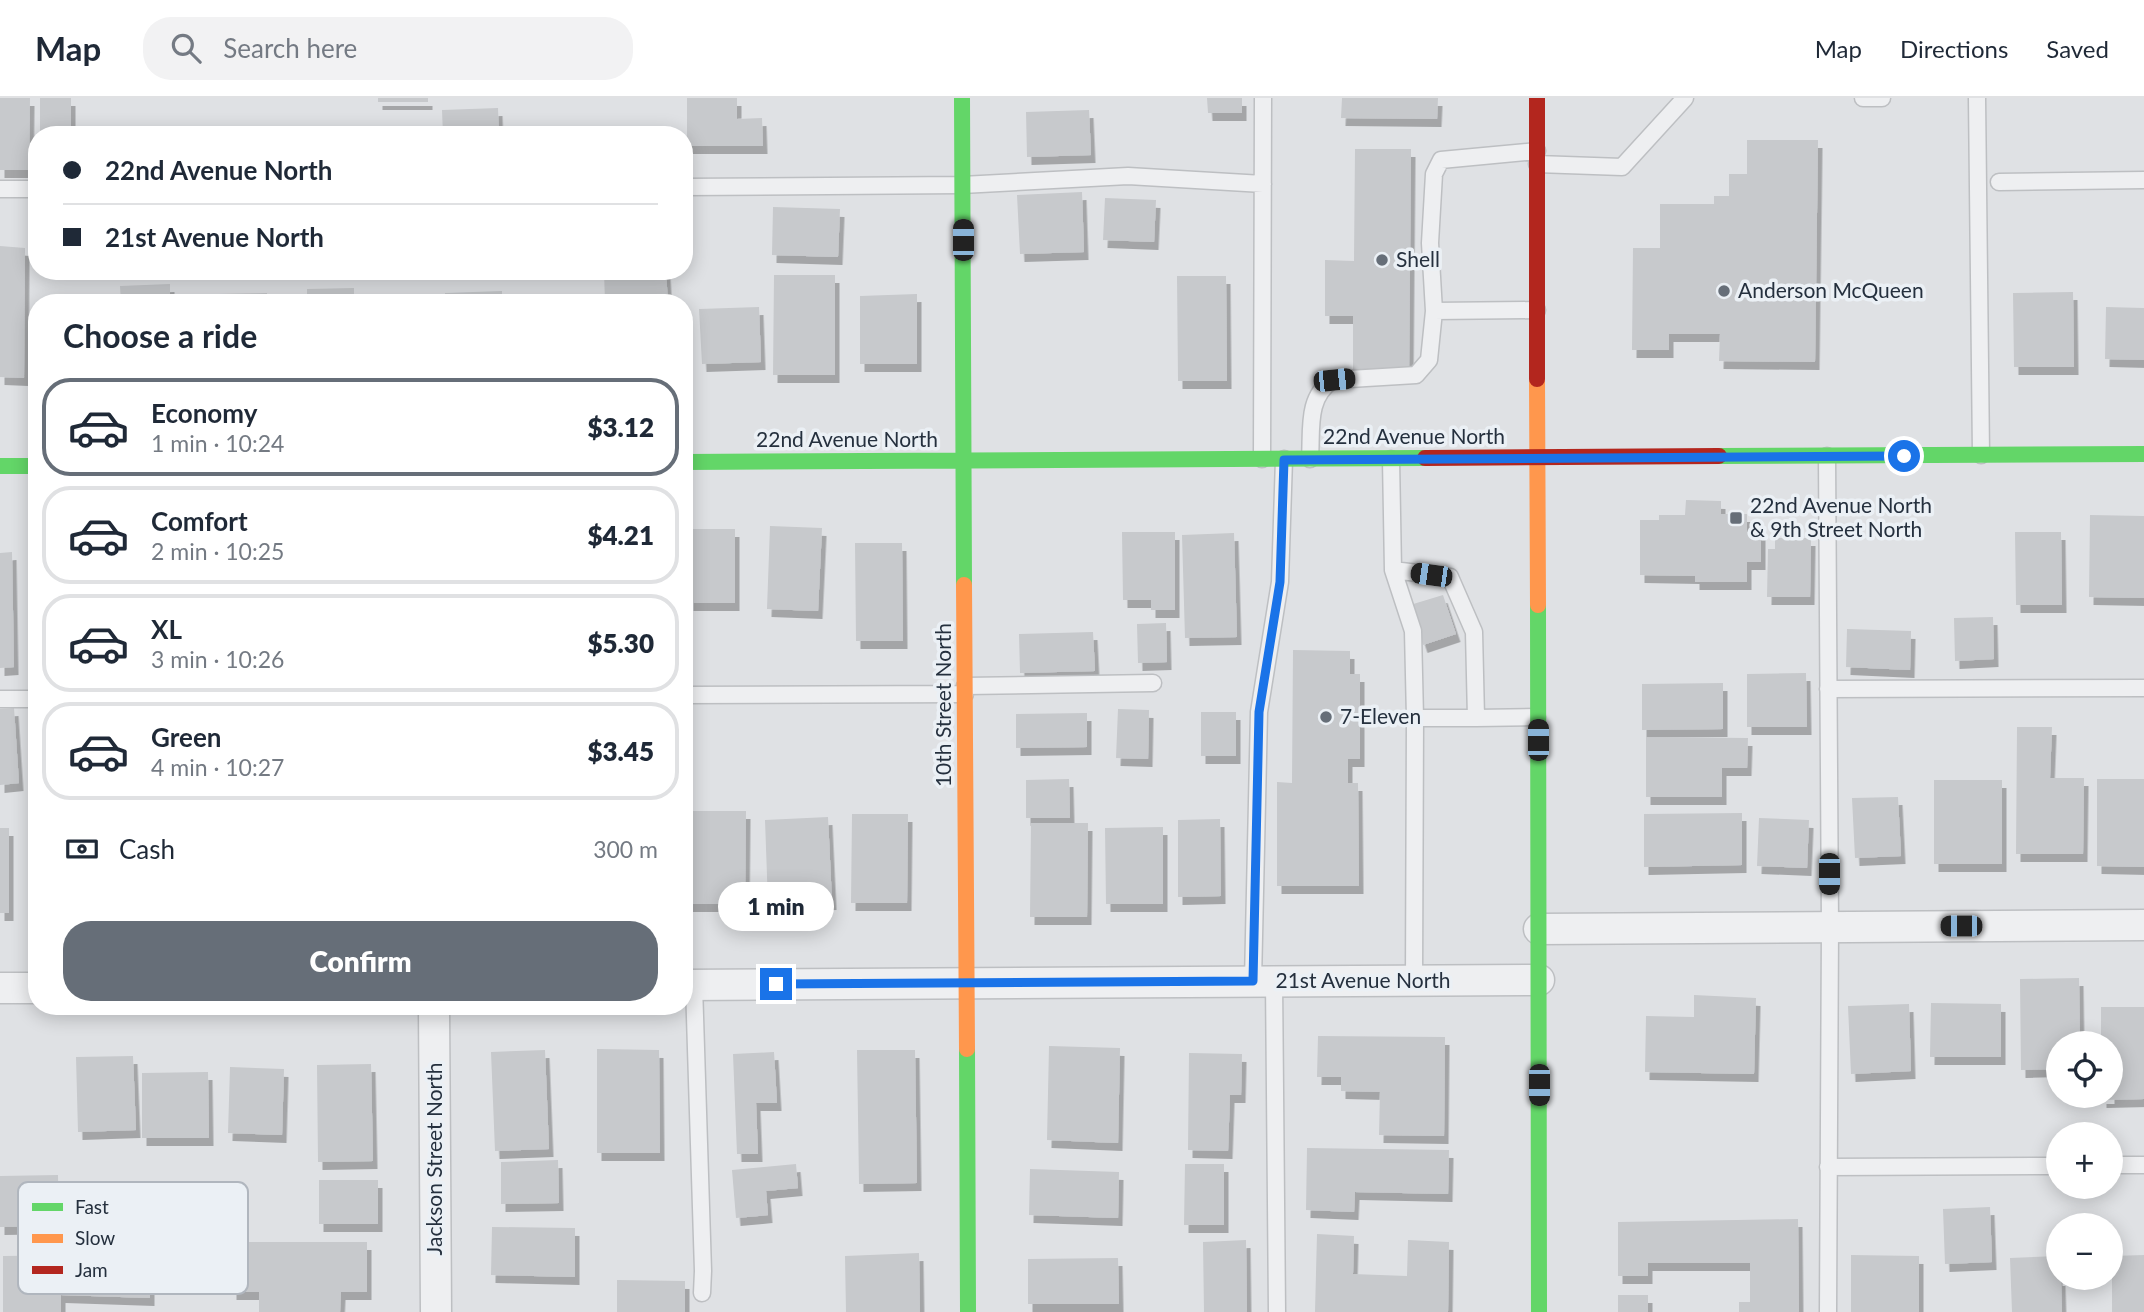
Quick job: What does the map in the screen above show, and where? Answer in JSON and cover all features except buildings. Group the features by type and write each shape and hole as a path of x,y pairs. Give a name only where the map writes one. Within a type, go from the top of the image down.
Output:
{"main road":[{"name":"10th Street North","path":"962,98 968,1312"},
{"path":"1537,98 1539,1312"},
{"name":"22nd Avenue North","path":"693,462 2144,454"},
{"path":"0,466 28,466"}],"street":[{"path":"1539,929 2144,925"},
{"name":"21st Avenue North","path":"693,985 1539,980"},
{"path":"0,988 28,988"},
{"name":"Jackson Street North","path":"434,1015 436,1312"}],"lane":[{"path":"1262,460 1263,98"},
{"path":"1310,459 1313,407 1322,387 1334,380 1416,375 1429,360 1434,311 1430,243 1434,174 1441,160 1538,158 1622,167 1685,98"},
{"path":"1863,98 1882,98"},
{"path":"1977,98 1981,455"},
{"path":"693,187 962,186 1128,176 1263,184"},
{"path":"1999,183 2144,180"},
{"path":"0,189 28,189"},
{"path":"1434,311 1538,310"},
{"path":"1827,456 1830,927 1828,1312"},
{"path":"1391,459 1393,570 1413,631 1414,980"},
{"path":"1277,1312 1264,981 1259,712 1280,582 1284,460"},
{"path":"1393,570 1450,578 1474,632 1476,718"},
{"path":"693,695 965,690 1153,683"},
{"path":"1828,690 2144,688"},
{"path":"0,699 28,699"},
{"path":"1415,718 1538,717"},
{"path":"691,1015 703,1257 702,1293"},
{"path":"2123,1165 2144,1165"},
{"path":"1828,1167 2046,1166"}],"traffic: fast":[{"path":"962,98 964,585"},
{"path":"1719,456 2144,454"},
{"path":"693,462 1425,458"},
{"path":"0,466 28,466"},
{"path":"1538,605 1539,1312"},
{"path":"967,1049 968,1312"}],"traffic: slow":[{"path":"1537,379 1538,605"},
{"path":"964,585 967,1049"}],"traffic: jam":[{"path":"1537,98 1537,379"},
{"path":"1425,458 1719,456"}],"place":[{"name":"Shell","path":"1382,260"},
{"name":"Anderson McQueen","path":"1724,291"},
{"name":"22nd Avenue North & 9th Street North","path":"1736,518"},
{"name":"7-Eleven","path":"1326,717"}],"route":[{"path":"776,984 1253,981 1259,712 1280,582 1284,460 1904,456"}]}
